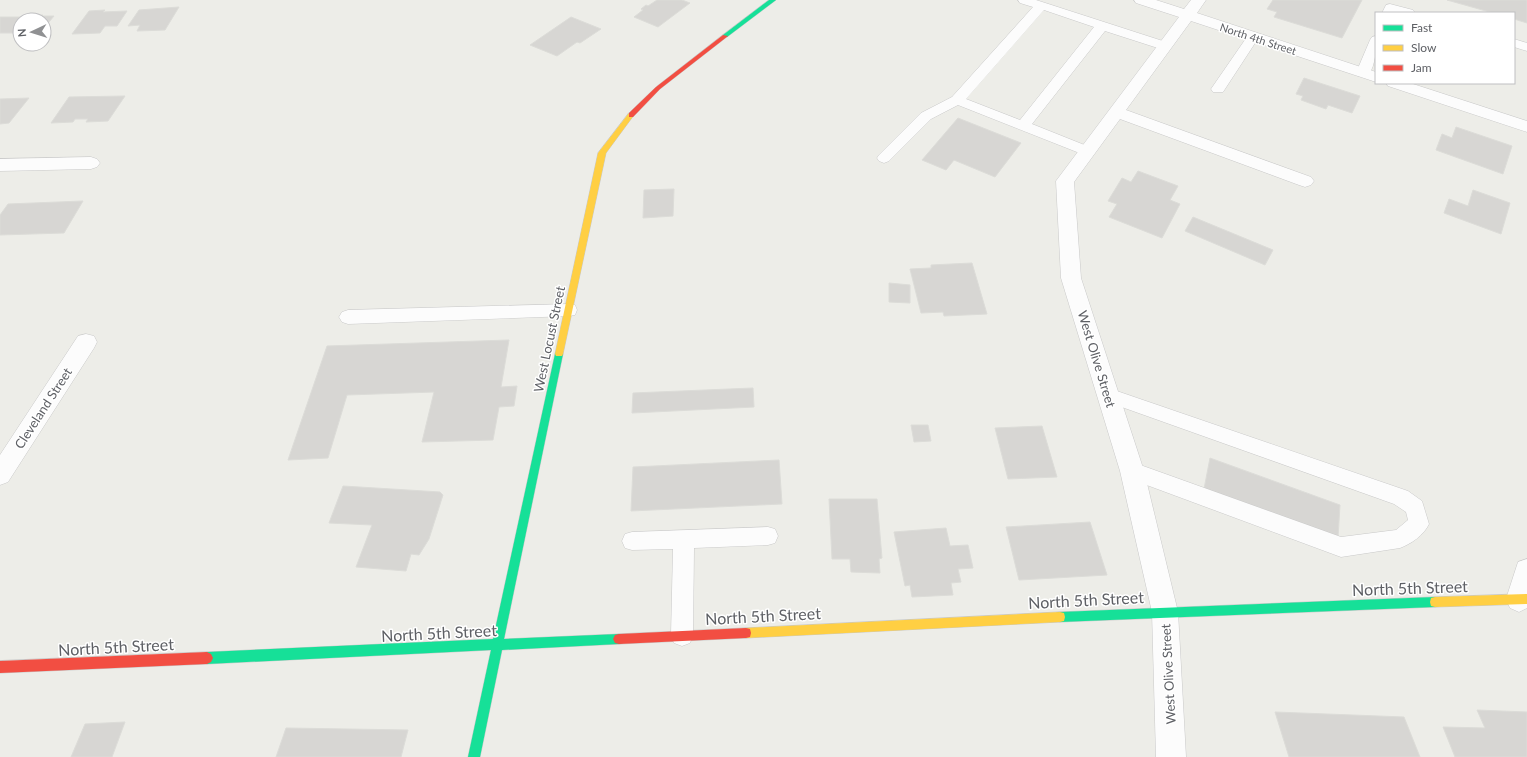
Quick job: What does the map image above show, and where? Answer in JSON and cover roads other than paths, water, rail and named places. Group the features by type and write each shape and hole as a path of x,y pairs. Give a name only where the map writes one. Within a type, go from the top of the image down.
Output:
{"street":[{"name":"West Locust Street","path":"474,757 602,153 625,121 658,88 773,0"},
{"name":"North 4th Street","path":"1140,0 1194,8 1253,37 1369,75"},
{"name":"West Olive Street","path":"1171,757 1165,612 1132,471 1071,278 1065,181 1164,46 1194,8"},
{"path":"1397,84 1527,127"},
{"path":"1116,112 1305,181"},
{"path":"0,165 91,163"},
{"name":"Cleveland Street","path":"0,475 86,342"},
{"path":"1523,599 1527,571"},
{"name":"North 5th Street","path":"0,667 498,645 1165,612 1523,599"}],"lane":[{"path":"1024,0 1164,46"},
{"path":"884,158 926,116 957,100 1041,6"},
{"path":"1392,7 1406,12"},
{"path":"1023,126 1102,26"},
{"path":"1218,88 1253,37"},
{"path":"1515,43 1527,47"},
{"path":"1369,75 1375,45"},
{"path":"957,100 1087,150"},
{"path":"348,317 569,310"},
{"path":"1108,395 1401,497 1415,507 1419,524 1400,539 1341,547 1132,471"},
{"path":"632,541 768,536"},
{"path":"682,635 684,539"}]}
